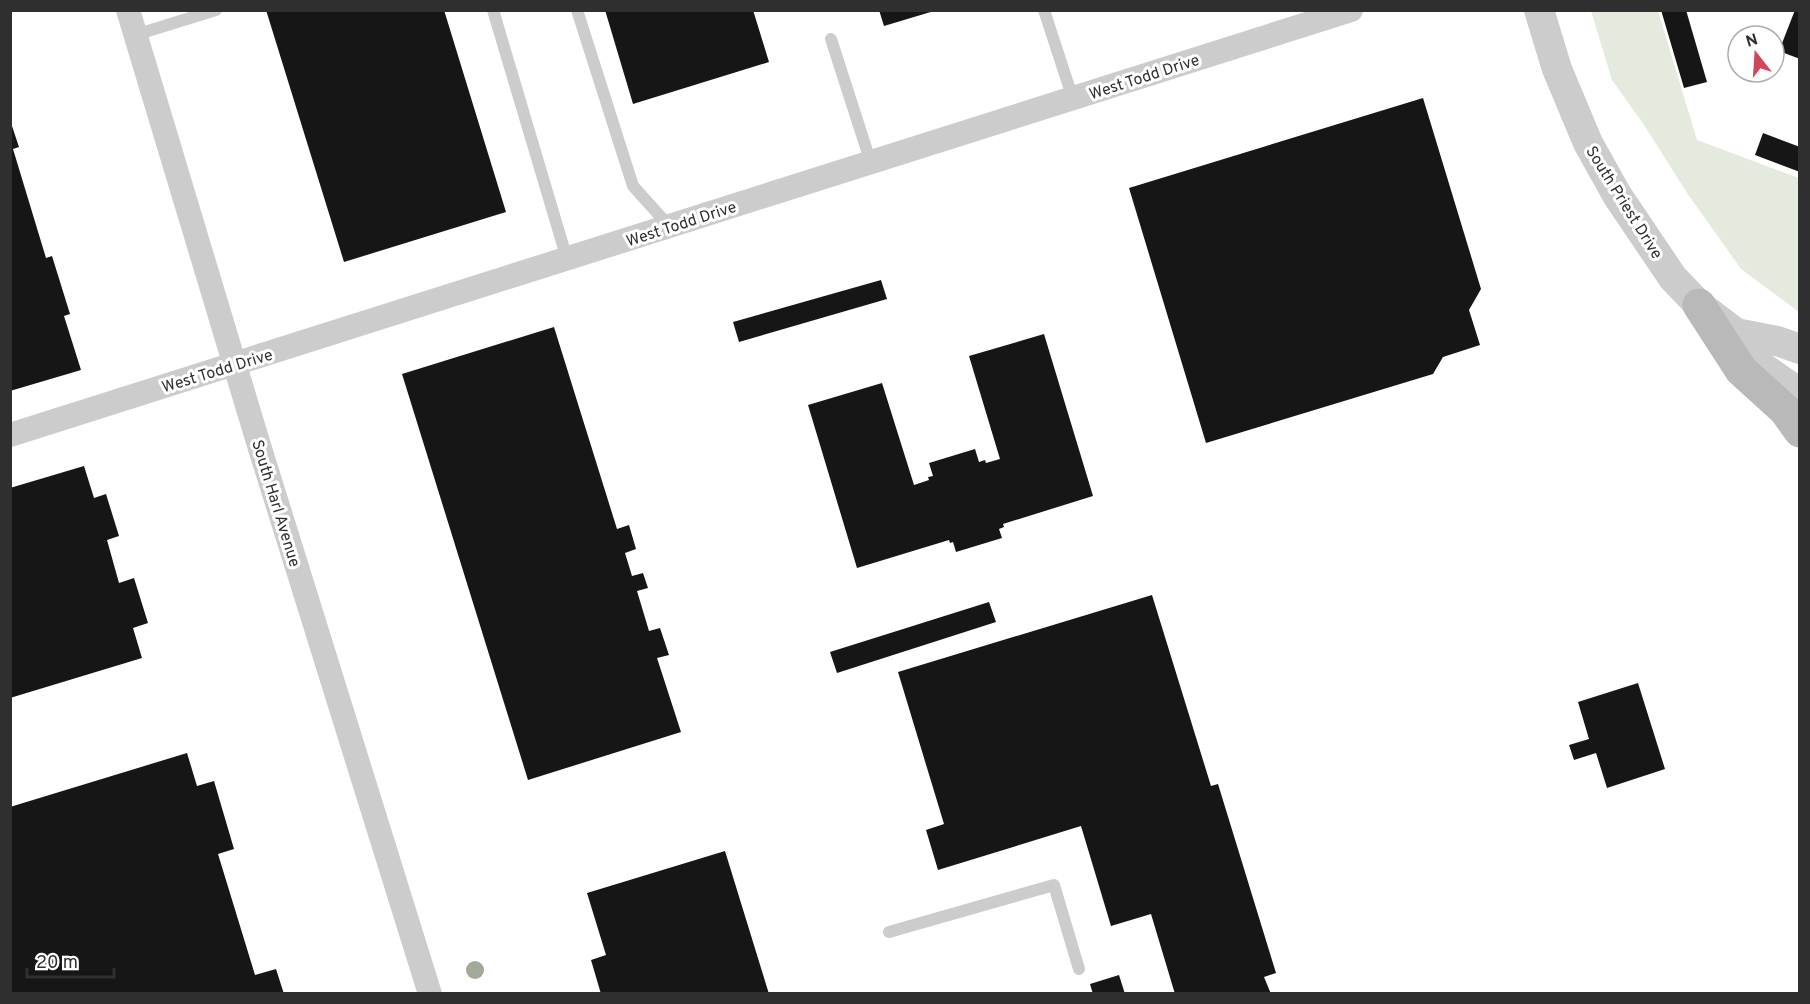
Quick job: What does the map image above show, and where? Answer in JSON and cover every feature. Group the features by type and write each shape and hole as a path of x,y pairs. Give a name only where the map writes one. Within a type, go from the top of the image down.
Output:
{"main road":[{"path":"1699,305 1741,370 1785,410 1800,431"}],"street":[{"name":"South Harl Avenue","path":"128,10 235,365 430,993"},
{"name":"West Todd Drive","path":"10,435 1351,10"},
{"name":"South Priest Drive","path":"1539,10 1557,69 1588,143 1617,195 1673,278 1699,305 1736,333 1752,360 1800,393"},
{"name":"South Priest Drive","path":"1736,333 1777,341 1800,349"}],"lane":[{"path":"135,35 216,10"},
{"path":"493,10 567,259"},
{"path":"577,10 633,186 670,227"},
{"path":"1044,10 1073,99"},
{"path":"831,39 871,163"},
{"path":"889,932 1054,885 1079,969"}],"shaded area":[{"path":"1591,11 1658,11 1697,140 1799,178 1799,312 1741,269 1687,193 1612,80"}],"building":[{"path":"266,10 444,10 506,212 344,262"},
{"path":"605,10 753,10 769,62 633,104"},
{"path":"879,10 934,10 934,11 884,26"},
{"path":"1661,10 1686,10 1707,82 1684,88"},
{"path":"1795,10 1800,10 1800,59 1786,54 1786,33"},
{"path":"1423,98 1481,289 1469,310 1480,345 1443,357 1433,374 1206,443 1129,188"},
{"path":"10,120 19,147 13,149 46,258 52,256 70,314 64,316 81,370 10,391"},
{"path":"1763,133 1800,147 1800,172 1755,155"},
{"path":"881,280 887,299 739,342 733,322"},
{"path":"554,327 617,529 629,525 636,549 625,553 632,576 643,573 648,588 637,591 649,631 660,628 669,655 657,658 681,732 528,780 402,374"},
{"path":"1044,334 1093,496 1003,524 1004,527 999,529 1002,538 956,552 953,542 950,543 949,540 857,568 808,405 882,383 914,485 929,480 928,477 933,476 929,463 975,449 979,462 985,460 986,463 1000,459 969,356"},
{"path":"84,466 94,498 106,494 119,536 107,540 119,583 134,578 148,623 133,628 142,658 10,698 10,488"},
{"path":"1152,595 1211,786 1218,784 1276,973 1264,977 1271,994 1175,994 1151,914 1111,926 1081,826 938,870 926,830 944,824 898,672"},
{"path":"989,602 996,622 837,673 830,652"},
{"path":"1638,683 1665,769 1607,788 1596,753 1574,760 1569,745 1589,739 1578,702"},
{"path":"187,753 197,786 214,781 234,849 218,854 255,975 276,969 284,994 10,994 10,807"},
{"path":"725,851 769,994 601,994 591,960 606,955 587,893"},
{"path":"1119,975 1125,994 1093,994 1090,984"}]}
